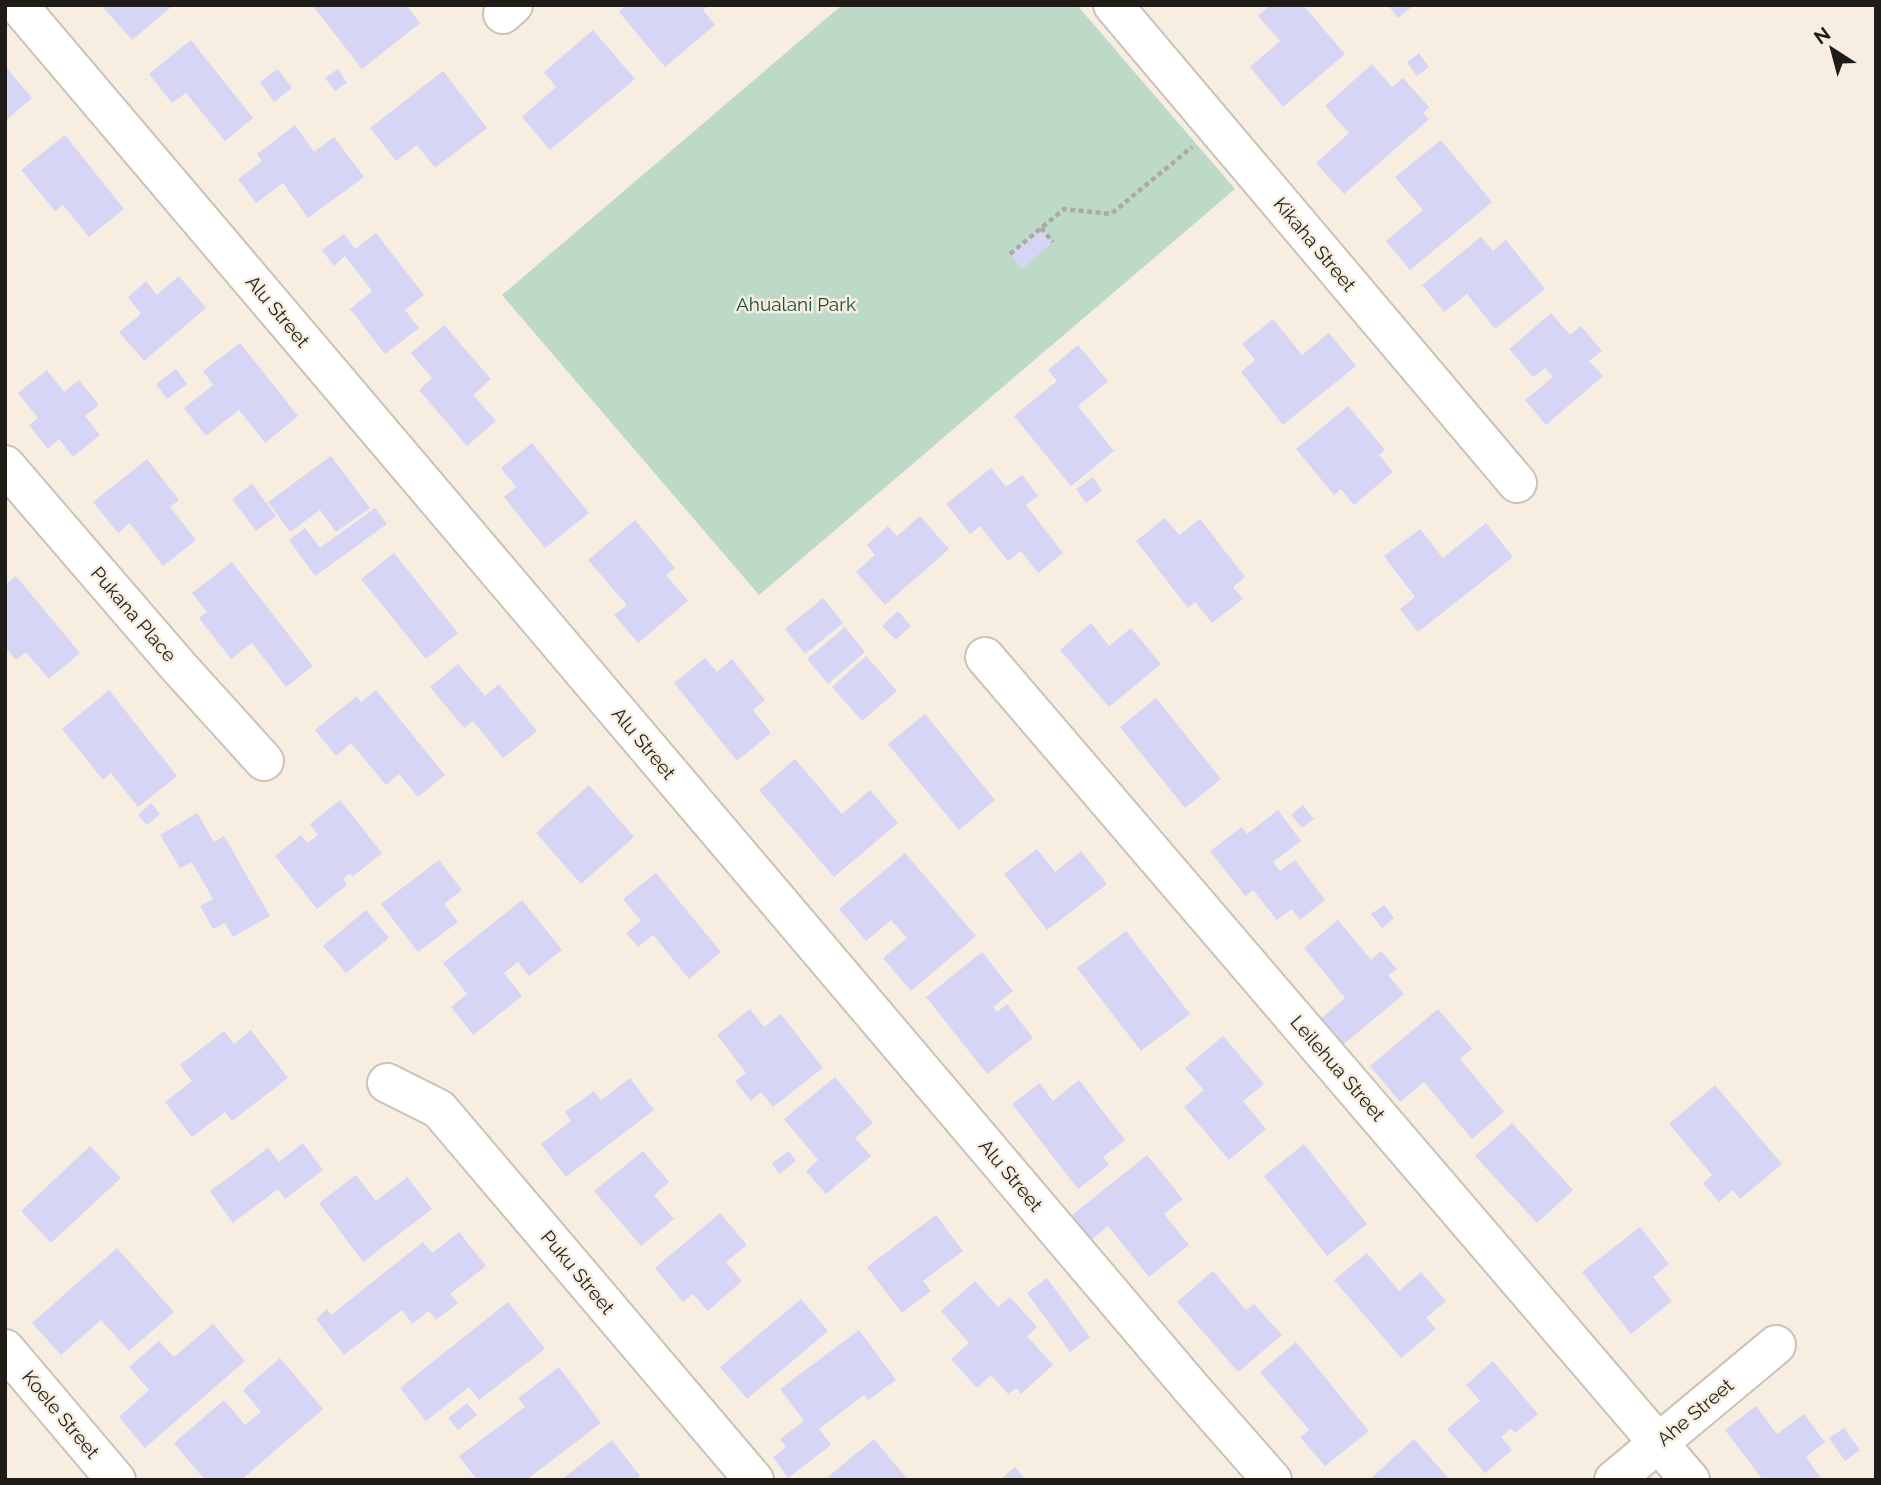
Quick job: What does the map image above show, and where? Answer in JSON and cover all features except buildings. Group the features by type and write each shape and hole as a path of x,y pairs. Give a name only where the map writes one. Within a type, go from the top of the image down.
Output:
{"street":[{"name":"Alu Street","path":"18,5 1272,1480"},
{"name":"Kikaha Street","path":"1113,5 1517,483"},
{"name":"Pukana Place","path":"5,465 169,656 264,761"},
{"name":"Leilehua Street","path":"985,657 1690,1480"},
{"name":"Puku Street","path":"387,1083 439,1109 754,1480"},
{"name":"Ahe Street","path":"1614,1480 1776,1345"},
{"name":"Koele Street","path":"5,1349 116,1480"}],"path":[{"path":"1010,254 1064,209 1111,214 1215,126"},
{"path":"1041,228 1054,243"}],"green space":[{"name":"Ahualani Park","path":"842,5 1077,5 1235,189 759,595 502,295"}]}
